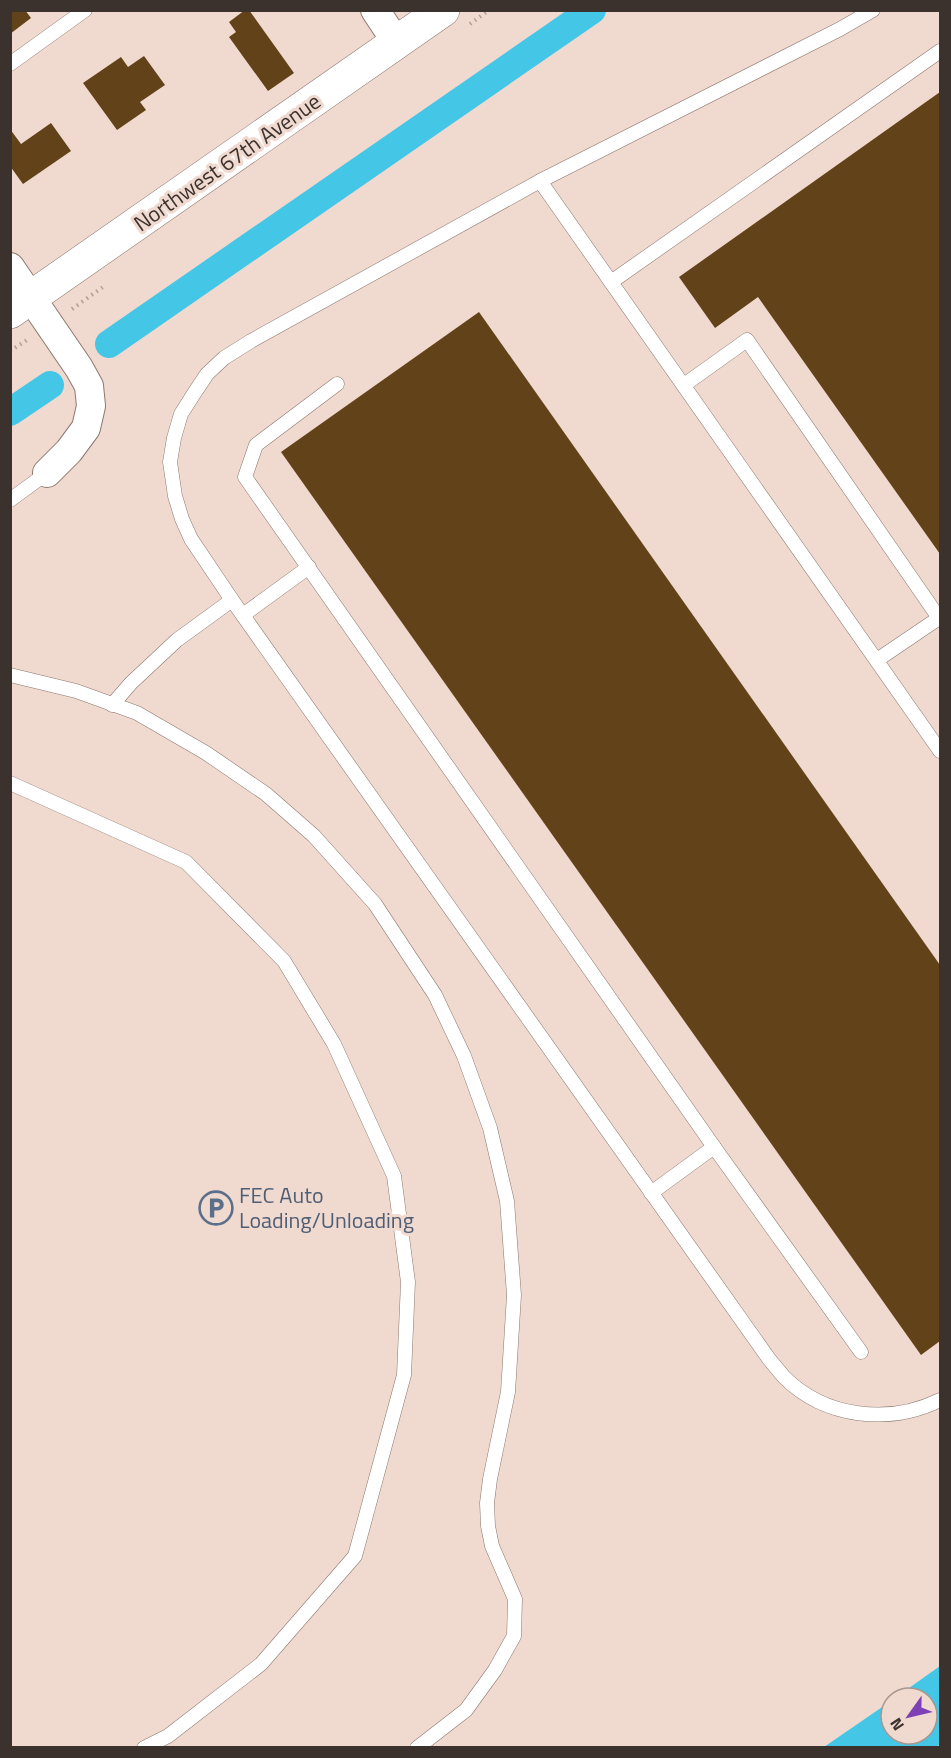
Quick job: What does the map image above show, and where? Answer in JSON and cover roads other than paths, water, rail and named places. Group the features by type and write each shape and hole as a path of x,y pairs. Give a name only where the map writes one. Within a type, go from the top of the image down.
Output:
{"street":[{"path":"375,10 398,43"},
{"name":"Northwest 67th Avenue","path":"21,305 443,10"},
{"path":"10,267 21,305 79,368 89,386 91,406 86,428 69,451 47,473"}],"lane":[{"path":"10,64 86,10"},
{"path":"873,10 840,29 540,181 224,358 207,374 181,414 174,438 171,462 174,496 191,539 769,1359 785,1378 837,1409 877,1415 916,1409 940,1400"},
{"path":"611,282 940,51"},
{"path":"540,181 940,751"},
{"path":"684,385 747,340 939,618 877,660"},
{"path":"337,384 256,446 246,477 714,1147 861,1352"},
{"path":"10,500 47,473"},
{"path":"243,615 309,567"},
{"path":"112,705 131,683 169,648 232,600"},
{"path":"10,675 75,691 137,713 206,753 266,794 314,836 375,904 435,995 464,1056 490,1128 507,1201 514,1295 510,1371 508,1392 490,1479 487,1514 492,1546 515,1599 514,1636 495,1670 466,1710 417,1748"},
{"path":"10,783 186,862 284,961 334,1044 394,1176 408,1282 404,1375 355,1556 261,1664 168,1736 144,1748"},
{"path":"651,1193 714,1147"}],"water":[{"path":"940,1666 939,1745 939,1686 912,1686"},
{"path":"879,1709 879,1746 938,1746 936,1748 824,1747"}],"waterway":[{"path":"109,344 592,10"},
{"path":"10,412 50,385"}],"place":[{"name":"FEC Auto Loading/Unloading","path":"216,1208"}]}
